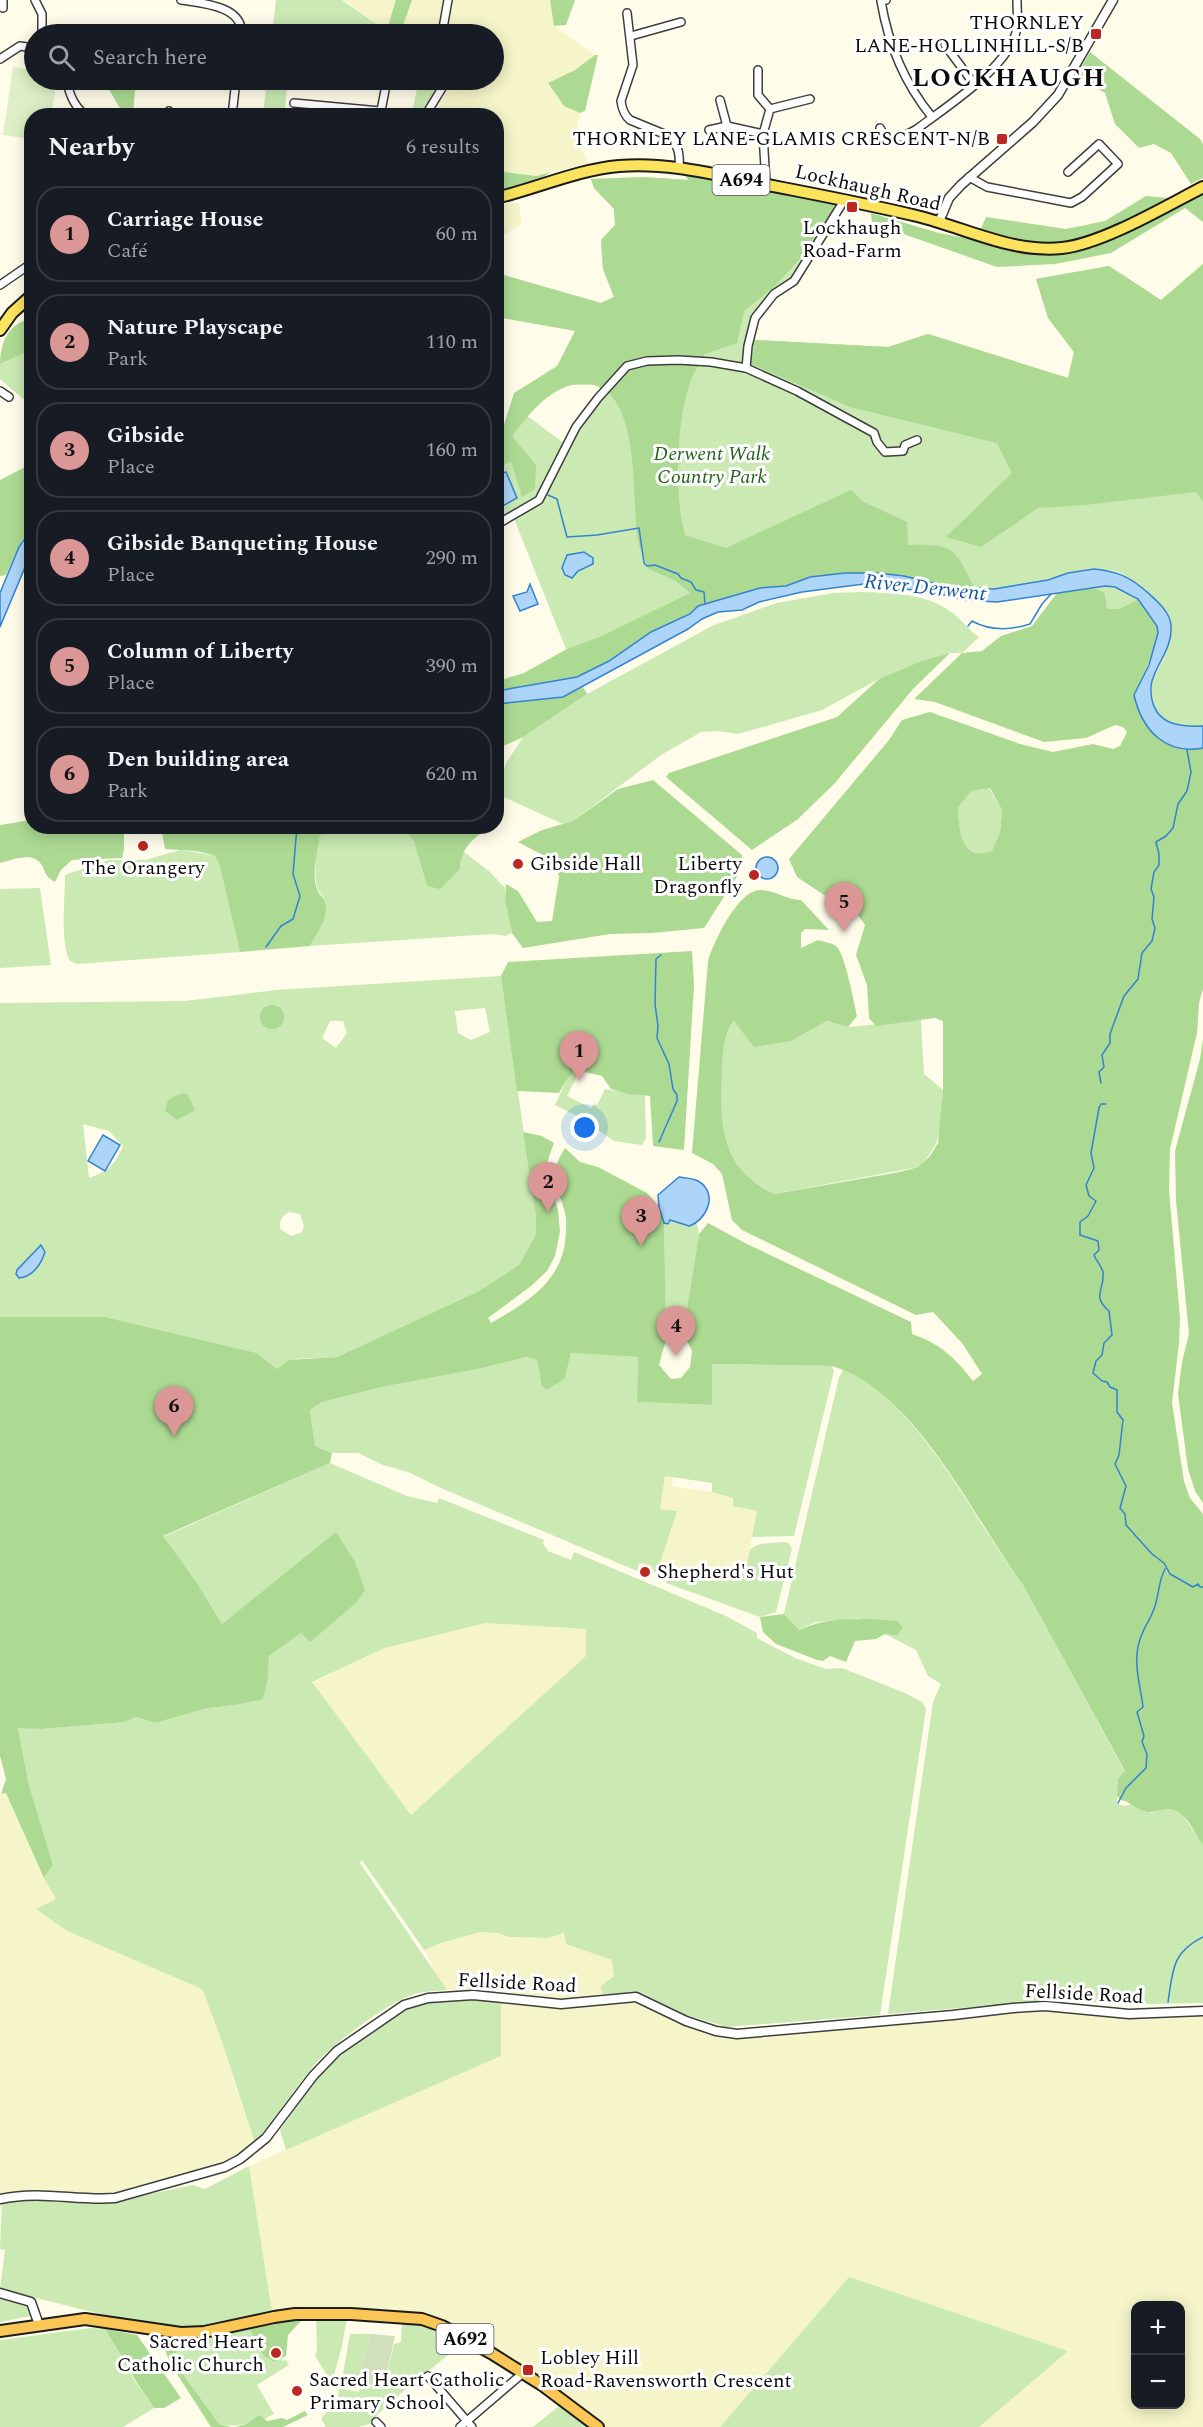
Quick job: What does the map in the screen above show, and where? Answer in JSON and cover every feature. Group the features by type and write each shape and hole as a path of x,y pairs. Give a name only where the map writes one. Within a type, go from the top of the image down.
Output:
{"highway":[{"name":"A692","path":"0,2331 85,2319 193,2333 295,2314 351,2314 428,2320 523,2373 598,2427"}],"main road":[{"name":"Lockhaugh Road","path":"504,196 581,172 619,166 648,165 679,168 845,199 939,222 1024,248 1064,248 1102,237 1203,187"},
{"path":"0,330 12,313 24,302"}],"street":[{"path":"35,0 42,14 42,24"},
{"path":"180,0 204,4 235,16 241,24"},
{"path":"444,24 448,0"},
{"path":"880,0 886,30 908,82 932,117"},
{"path":"880,128 887,141 906,135 996,67 1008,50 1017,29 1017,0"},
{"path":"939,222 950,198 969,177 1033,122 1058,95 1113,0"},
{"path":"627,13 633,65 621,101 623,112 630,120 669,136 678,148 679,168"},
{"path":"631,36 681,22"},
{"path":"945,45 974,84"},
{"path":"0,59 20,46 24,47"},
{"path":"758,70 758,95 770,108"},
{"path":"69,90 77,108"},
{"path":"233,108 235,90"},
{"path":"381,108 385,90"},
{"path":"430,108 441,90"},
{"path":"770,108 810,99"},
{"path":"720,100 728,126"},
{"path":"294,103 337,108"},
{"path":"766,184 763,135 770,108"},
{"path":"708,130 728,126 763,135"},
{"path":"969,177 987,187 1071,203 1082,197 1118,164 1099,144 1068,172"},
{"path":"746,365 755,318 774,294 794,281 845,199"},
{"path":"0,285 24,268"},
{"path":"504,520 539,500 576,427 598,398 627,366 647,360 746,365 797,390 874,433 877,442 885,452 903,451 905,445 917,440"},
{"path":"0,391 9,397"},
{"name":"Fellside Road","path":"0,2199 34,2194 116,2198 225,2167 240,2159 266,2138 313,2076 337,2051 404,2005 428,1998 473,1995 578,2004 636,1997 686,2021 716,2031 737,2034 1045,2006 1129,2014 1203,2011"},
{"path":"0,2293 31,2303 39,2325"},
{"path":"460,2427 469,2424 523,2373"},
{"path":"428,2376 469,2424"}],"green space":[{"path":"276,0 342,0 377,24 273,24"},
{"path":"344,0 550,0 555,26 595,55 575,70 548,84 564,106 580,113 575,138 589,163 536,176 504,172 504,108 436,108 448,90 504,90 504,24 378,24"},
{"path":"396,0 412,0 403,24 389,24"},
{"path":"550,0 575,0 566,25 554,26"},
{"path":"1090,52 1200,139 1203,144 1203,178 1191,184 1171,153 1154,144 1139,148 1115,124 1105,93 1076,76"},
{"path":"598,55 585,111 580,113 564,106 548,83 575,70"},
{"path":"13,67 24,69 24,90 55,90 52,108 24,108 24,138 3,135"},
{"path":"109,90 135,90 133,108 120,108"},
{"path":"266,90 287,90 285,108 264,108"},
{"path":"417,90 437,90 426,108 413,108"},
{"path":"504,172 536,176 551,172 533,183 504,189"},
{"name":"Derwent Walk Country Park","path":"685,175 843,204 794,281 774,294 755,318 749,339 755,340 888,347 928,334 1068,378 1074,352 1048,318 1036,279 1109,266 1161,300 1203,264 1203,726 1182,726 1169,723 1157,714 1151,683 1164,658 1163,608 1133,581 1119,572 1110,570 1069,573 1048,580 975,590 916,580 767,587 577,677 513,516 504,521 504,432 526,415 565,444 604,391 595,385 569,385 575,330 504,318 504,275 601,303 614,297 603,269 601,240 615,225 614,209 594,188 591,179 643,177 688,180"},
{"path":"685,175 838,203 799,260 774,287 744,311 737,343 705,354 693,376 685,399 679,438 679,500 685,535 726,548 851,490 864,502 907,522 908,545 935,546 952,551 963,565 975,590 878,573 845,573 810,577 786,586 767,587 698,606 690,614 651,632 609,661 577,677 504,690 504,679 524,673 565,650 602,636 690,593 676,581 649,569 643,557 637,534 633,471 625,424 617,404 605,390 588,384 564,387 535,408 512,436 536,465 535,489 522,497 511,461 504,464 504,425 514,393 557,366 575,331 504,318 504,275 601,303 614,297 603,269 601,240 615,225 614,209 594,188 591,179 643,177 688,180"},
{"path":"1203,194 1203,222 1185,208 1111,253 1055,264 997,267 872,223 871,213 939,233 976,240 986,217 1066,229 1105,221 1146,196 1167,198 1180,204"},
{"path":"519,203 522,224 504,235 504,205"},
{"path":"1203,264 1203,502 1196,492 1038,508 981,547 946,537 1012,473 997,443 850,407 751,364 755,340 888,347 928,334 1068,378 1074,352 1048,318 1036,279 1109,266 1161,300"},
{"path":"23,321 24,353 0,364 7,335 11,329"},
{"path":"24,353 23,399 0,379 0,364"},
{"path":"24,468 24,538 6,575 0,576 0,480"},
{"path":"1105,586 1124,590 1138,599 1119,609 1107,609 1105,593 1094,588"},
{"path":"1094,588 1105,593 1107,609 1119,609 1138,599 1154,620 1158,633 1154,651 1134,695 1138,708 1149,729 1167,744 1177,748 1203,748 1203,989 1199,1003 1197,1033 1170,1149 1169,1190 1180,1318 1172,1403 1184,1481 1190,1498 1203,1514 1203,1845 1185,1817 1175,1810 1148,1812 1120,1800 1117,1795 1118,1779 1125,1771 1023,1585 940,1459 916,1428 890,1401 862,1380 832,1366 712,1364 712,1405 637,1402 638,1357 571,1353 565,1378 547,1390 542,1386 538,1363 527,1357 322,1402 310,1410 315,1446 332,1453 330,1463 163,1536 197,1583 222,1624 336,1532 355,1562 365,1590 357,1602 310,1642 301,1633 269,1656 268,1677 263,1699 208,1708 155,1723 136,1717 124,1722 42,1729 18,1728 29,1785 53,1865 44,1878 6,1793 1,1794 6,1779 0,1756 0,1317 105,1317 257,1353 277,1369 289,1360 337,1357 479,1291 519,1265 536,1234 536,1216 523,1132 542,1136 554,1143 545,1168 558,1210 560,1232 555,1256 547,1271 488,1318 491,1323 531,1297 552,1276 559,1263 564,1248 566,1215 556,1187 555,1174 559,1158 565,1148 580,1162 598,1167 647,1193 659,1207 664,1223 666,1339 659,1365 671,1379 681,1378 690,1367 692,1351 683,1333 699,1234 708,1223 911,1322 912,1334 931,1342 947,1353 973,1381 982,1374 962,1343 933,1312 916,1315 742,1230 732,1220 722,1174 713,1164 692,1153 708,961 721,930 735,908 751,893 760,890 801,900 829,930 805,929 801,933 801,948 818,940 836,946 843,958 854,1001 857,1016 848,1027 827,1021 791,1041 754,1047 734,1021 730,1027 725,1039 723,1059 721,1092 723,1127 733,1158 756,1183 774,1194 900,1172 918,1167 930,1156 938,1143 943,1090 943,1021 935,1018 876,1026 869,1018 867,985 856,955 865,925 848,901 824,895 797,877 789,859 889,740 902,720 930,712 1020,744 1053,752 1093,744 1113,749 1120,746 1127,732 1123,727 1115,725 1086,738 1044,742 935,702 914,699 962,653 982,651 1001,636 1032,626 1057,593","holes":["990,788 1002,810 1000,832 992,851 978,853 970,850 963,841 958,808 971,791"]},
{"path":"833,593 884,593 908,595 931,601 955,615 979,637 962,653 950,653 921,661 879,679 822,710 738,734 718,731 701,732 661,755 573,821 563,824 504,797 506,763 523,737 587,694 714,625 777,603"},
{"path":"950,653 913,689 835,783 798,819 752,850 666,777 669,773 837,717 879,679 921,661"},
{"path":"583,687 587,694 523,737 504,746 504,703 563,697"},
{"path":"653,780 742,855 738,875 704,928 610,934 523,948 512,933 505,900 506,884 518,891 537,922 552,921 559,877 554,861 518,842 542,830 573,821 618,789"},
{"path":"989,788 1002,810 1000,832 992,851 976,853 970,850 963,841 958,808 971,791"},
{"path":"24,821 24,834 124,834 124,850 122,858 72,860 61,870 55,882 47,876 41,864 32,858 0,863 0,825"},
{"path":"162,834 323,834 320,836 315,883 325,901 326,913 310,946 240,952 219,863 214,855 165,849"},
{"path":"323,834 408,834 414,842 427,886 463,851 490,872 505,888 505,900 512,933 506,936 493,934 310,946 323,923 326,911 326,904 318,889 315,874 320,836"},
{"path":"408,834 480,834 469,844 462,855 460,869 440,889 427,886 414,842"},
{"path":"180,850 214,855 219,863 240,952 77,964 70,960 67,956 64,936 65,875 109,860 145,860"},
{"path":"40,888 51,965 0,968 0,889"},
{"path":"692,951 694,985 684,1150 653,1146 650,1096 628,1094 611,1089 602,1076 576,1070 567,1079 559,1093 517,1091 501,976 508,962"},
{"path":"501,976 536,1216 536,1234 519,1265 479,1291 337,1357 295,1359 277,1369 257,1353 105,1317 0,1317 0,1003 185,1001 276,990","holes":["485,1008 490,1032 471,1040 458,1033 455,1011","330,1021 343,1021 347,1033 336,1048 322,1038","83,1124 109,1131 123,1146 110,1166 89,1178","290,1212 300,1214 304,1226 302,1232 291,1236 280,1229 280,1223"]},
{"path":"272,1005 281,1008 284,1017 281,1026 272,1029 263,1026 260,1017 263,1008"},
{"path":"921,1020 924,1074 943,1090 941,1123 937,1141 927,1158 918,1167 774,1194 757,1184 744,1172 734,1159 728,1145 722,1114 723,1048 726,1035 734,1021 791,1041 827,1021 848,1027"},
{"path":"1203,1039 1203,1503 1195,1491 1188,1469 1178,1394 1182,1362 1189,1334 1176,1201 1175,1151 1200,1059"},
{"path":"575,1070 580,1070 567,1096 591,1108 594,1104 597,1105 605,1089 645,1096 646,1138 642,1145 614,1141 577,1116 555,1105 567,1079"},
{"path":"182,1093 188,1095 195,1110 177,1120 165,1111 168,1100"},
{"path":"670,1220 689,1226 697,1223 699,1234 683,1333 687,1341 666,1339 664,1223 668,1224"},
{"path":"571,1353 638,1357 637,1402 712,1405 712,1364 832,1366 834,1371 794,1536 752,1537 757,1511 733,1506 733,1498 712,1492 712,1483 665,1476 660,1509 677,1511 656,1575 651,1566 639,1564 637,1571 408,1472 383,1465 358,1453 332,1453 315,1446 310,1410 322,1402 527,1357 565,1378"},
{"path":"844,1369 879,1391 909,1421 944,1466 1023,1585 1125,1772 1118,1780 1117,1804 1125,1806 1132,1804 1151,1813 1164,1809 1174,1810 1182,1814 1203,1845 1203,2003 1044,2001 888,2014 933,1702 941,1684 928,1676 916,1650 885,1634 897,1636 860,1618 816,1622 798,1630 784,1614 839,1377"},
{"path":"330,1463 407,1496 437,1503 439,1498 544,1540 543,1544 548,1551 571,1560 574,1552 726,1616 757,1633 757,1638 795,1658 826,1669 842,1668 922,1702 926,1709 880,2015 727,2027 683,2014 641,1993 603,1994 600,1987 614,1976 612,1960 566,1944 564,1933 548,1938 509,1937 498,1933 480,1932 424,1950 362,1860 360,1863 447,1990 423,1992 404,1998 375,2015 330,2049 311,2069 255,2142 202,1989 67,1931 36,1909 56,1899 44,1878 53,1865 29,1785 18,1727 42,1729 124,1722 136,1717 155,1723 208,1708 235,1705 268,1677 269,1656 301,1633 310,1642 336,1533 222,1624 197,1583 163,1537","holes":["485,1623 586,1629 586,1656 411,1815 312,1682 385,1648"]},
{"path":"665,1476 673,1477 672,1486 712,1492 733,1498 733,1506 757,1511 745,1574 716,1578 701,1575 699,1571 656,1575 676,1512 660,1509"},
{"path":"789,1543 792,1549 776,1612 760,1617 666,1583 666,1581 701,1575 716,1578 745,1574 750,1549 760,1544"},
{"path":"784,1614 799,1630 823,1622 847,1619 897,1621 903,1627 897,1636 885,1634 876,1639 855,1641 846,1662 830,1656 823,1661 776,1644 763,1632 760,1617"},
{"path":"485,1623 586,1629 587,1656 411,1816 312,1683 385,1648"},
{"path":"6,1793 56,1899 36,1909 67,1931 202,1989 220,2031 233,2080 255,2142 235,2157 204,2170 119,2193 103,2195 36,2190 0,2195 0,1795"},
{"path":"480,1932 498,1933 509,1937 548,1938 564,1933 595,1953 612,1960 614,1976 600,1987 603,1994 568,2000 502,1991 447,1990 430,1967 433,1965 424,1950"},
{"path":"466,1999 501,2002 501,2056 286,2150 280,2130 330,2060 412,2005 425,2001"},
{"path":"624,2001 649,2006 667,2017 709,2033 739,2038 983,2017 1035,2010 1146,2018 1203,2016 1203,2427 979,2427 1067,2351 849,2277 720,2427 606,2427 522,2366 489,2346 421,2314 362,2309 290,2309 272,2312 249,2166 501,2056 501,2002 559,2008"},
{"path":"249,2166 272,2312 193,2328 125,2320 0,2289 5,2250 0,2249 2,2203 55,2198 102,2203 193,2185 205,2189"},
{"path":"849,2277 1068,2351 979,2427 720,2427"},
{"path":"0,2298 28,2306 32,2311 30,2316 0,2322"},
{"path":"302,2317 302,2320 288,2335 286,2356 274,2362 263,2355 250,2330 232,2334 233,2331 263,2323"},
{"path":"316,2317 347,2317 332,2383 315,2356 317,2351"},
{"path":"402,2322 432,2327 460,2342 454,2350 421,2375 374,2418 373,2423 359,2427 326,2427 321,2419 338,2397 339,2388 359,2392 363,2379 384,2386 394,2344 401,2342"},
{"path":"91,2328 105,2329 136,2383 154,2408 123,2427 0,2427 0,2340"},
{"path":"105,2329 137,2335 181,2398 164,2408 154,2408"},
{"path":"250,2330 263,2355 274,2362 281,2359 286,2360 289,2365 257,2385 274,2414 264,2419 260,2415 241,2425 219,2424 183,2374 174,2346"},
{"path":"350,2334 371,2334 359,2378 343,2374"},
{"path":"371,2334 395,2336 384,2386 359,2378"},
{"path":"172,2339 183,2374 219,2424 232,2427 211,2427 170,2363 165,2350 168,2341"},
{"path":"559,2406 587,2427 533,2427"},
{"path":"305,2411 308,2415 283,2427 235,2427 246,2424 260,2415 267,2421 282,2418 287,2420"}],"water":[{"path":"506,472 517,498 504,505 504,473"},
{"path":"24,540 24,570 0,627 0,593"},
{"path":"584,552 593,558 593,564 578,571 572,578 565,575 562,568 567,555"},
{"name":"River Derwent","path":"1094,569 1116,573 1135,582 1166,611 1171,625 1170,640 1154,674 1151,688 1152,700 1159,715 1171,723 1203,726 1203,748 1177,748 1167,744 1149,729 1134,695 1149,665 1158,633 1157,626 1138,599 1115,587 1105,586 997,602 963,600 949,595 864,584 802,592 759,602 742,610 718,612 702,619 688,629 563,697 504,703 504,690 577,677 609,661 651,632 690,614 698,606 760,588 786,586 810,577 845,573 878,573 904,576 950,587 994,589 1048,580 1068,573"},
{"path":"530,584 538,604 520,611 513,596 527,592"},
{"path":"767,857 775,860 778,868 775,876 767,879 759,876 756,868 759,860"},
{"path":"103,1135 120,1145 105,1171 88,1161"},
{"path":"679,1177 698,1181 708,1192 708,1206 705,1212 701,1218 689,1226 670,1220 668,1224 664,1223 659,1207 658,1195"},
{"path":"41,1245 45,1252 38,1266 32,1273 19,1278 16,1274 17,1270"}],"waterway":[{"path":"548,495 557,499 567,537 639,528 644,563 647,566 655,565 678,574 681,578 691,582 696,590 704,592 705,604"},
{"path":"968,626 972,621 986,627 1001,628 1030,624 1051,594"},
{"path":"1101,1083 1099,1072 1104,1067 1102,1055 1110,1043 1110,1034 1124,996 1138,979 1142,953 1152,941 1155,928 1152,919 1154,897 1151,889 1154,872 1159,865 1156,842 1173,828 1178,804 1187,791 1191,772 1187,750"},
{"path":"266,947 281,926 293,919 300,896 293,874 296,834"},
{"path":"659,1142 677,1101 669,1064 657,1038 656,959 661,955"},
{"path":"1106,1104 1101,1104 1099,1108 1091,1153 1094,1168 1086,1185 1089,1196 1096,1201 1088,1216 1080,1222 1080,1235 1098,1241 1099,1250 1094,1255 1103,1272 1100,1297 1109,1311 1112,1335 1104,1343 1102,1355 1096,1361 1093,1373 1117,1390 1117,1412 1123,1420 1119,1455 1115,1464 1126,1486 1120,1508 1125,1514 1126,1525 1152,1554 1164,1563 1170,1574 1193,1587 1198,1584 1203,1587"},
{"path":"1118,1803 1126,1788 1146,1768 1147,1754 1142,1742 1144,1736 1137,1712 1143,1707 1137,1670 1137,1652 1142,1634 1154,1609 1165,1569"},
{"path":"1168,2002 1173,1972 1179,1956 1203,1937"}],"place":[{"name":"THORNLEY LANE-HOLLINHILL-S/B","path":"1096,34"},
{"name":"THORNLEY LANE-GLAMIS CRESCENT-N/B","path":"1002,139"},
{"name":"Lockhaugh Road-Farm","path":"852,207"},
{"name":"The Orangery","path":"143,846"},
{"name":"Gibside Hall","path":"518,864"},
{"name":"Liberty Dragonfly","path":"754,875"},
{"name":"Column of Liberty","path":"844,932"},
{"name":"Carriage House","path":"579,1081"},
{"name":"Nature Playscape","path":"548,1212"},
{"name":"Gibside","path":"641,1246"},
{"name":"Gibside Banqueting House","path":"676,1356"},
{"name":"Den building area","path":"174,1436"},
{"name":"Shepherd's Hut","path":"645,1572"},
{"name":"Sacred Heart Catholic Church","path":"276,2353"},
{"name":"Lobley Hill Road-Ravensworth Crescent","path":"528,2370"},
{"name":"Sacred Heart Catholic Primary School","path":"297,2391"}],"district":[{"name":"LOCKHAUGH","path":"1009,78"}]}
